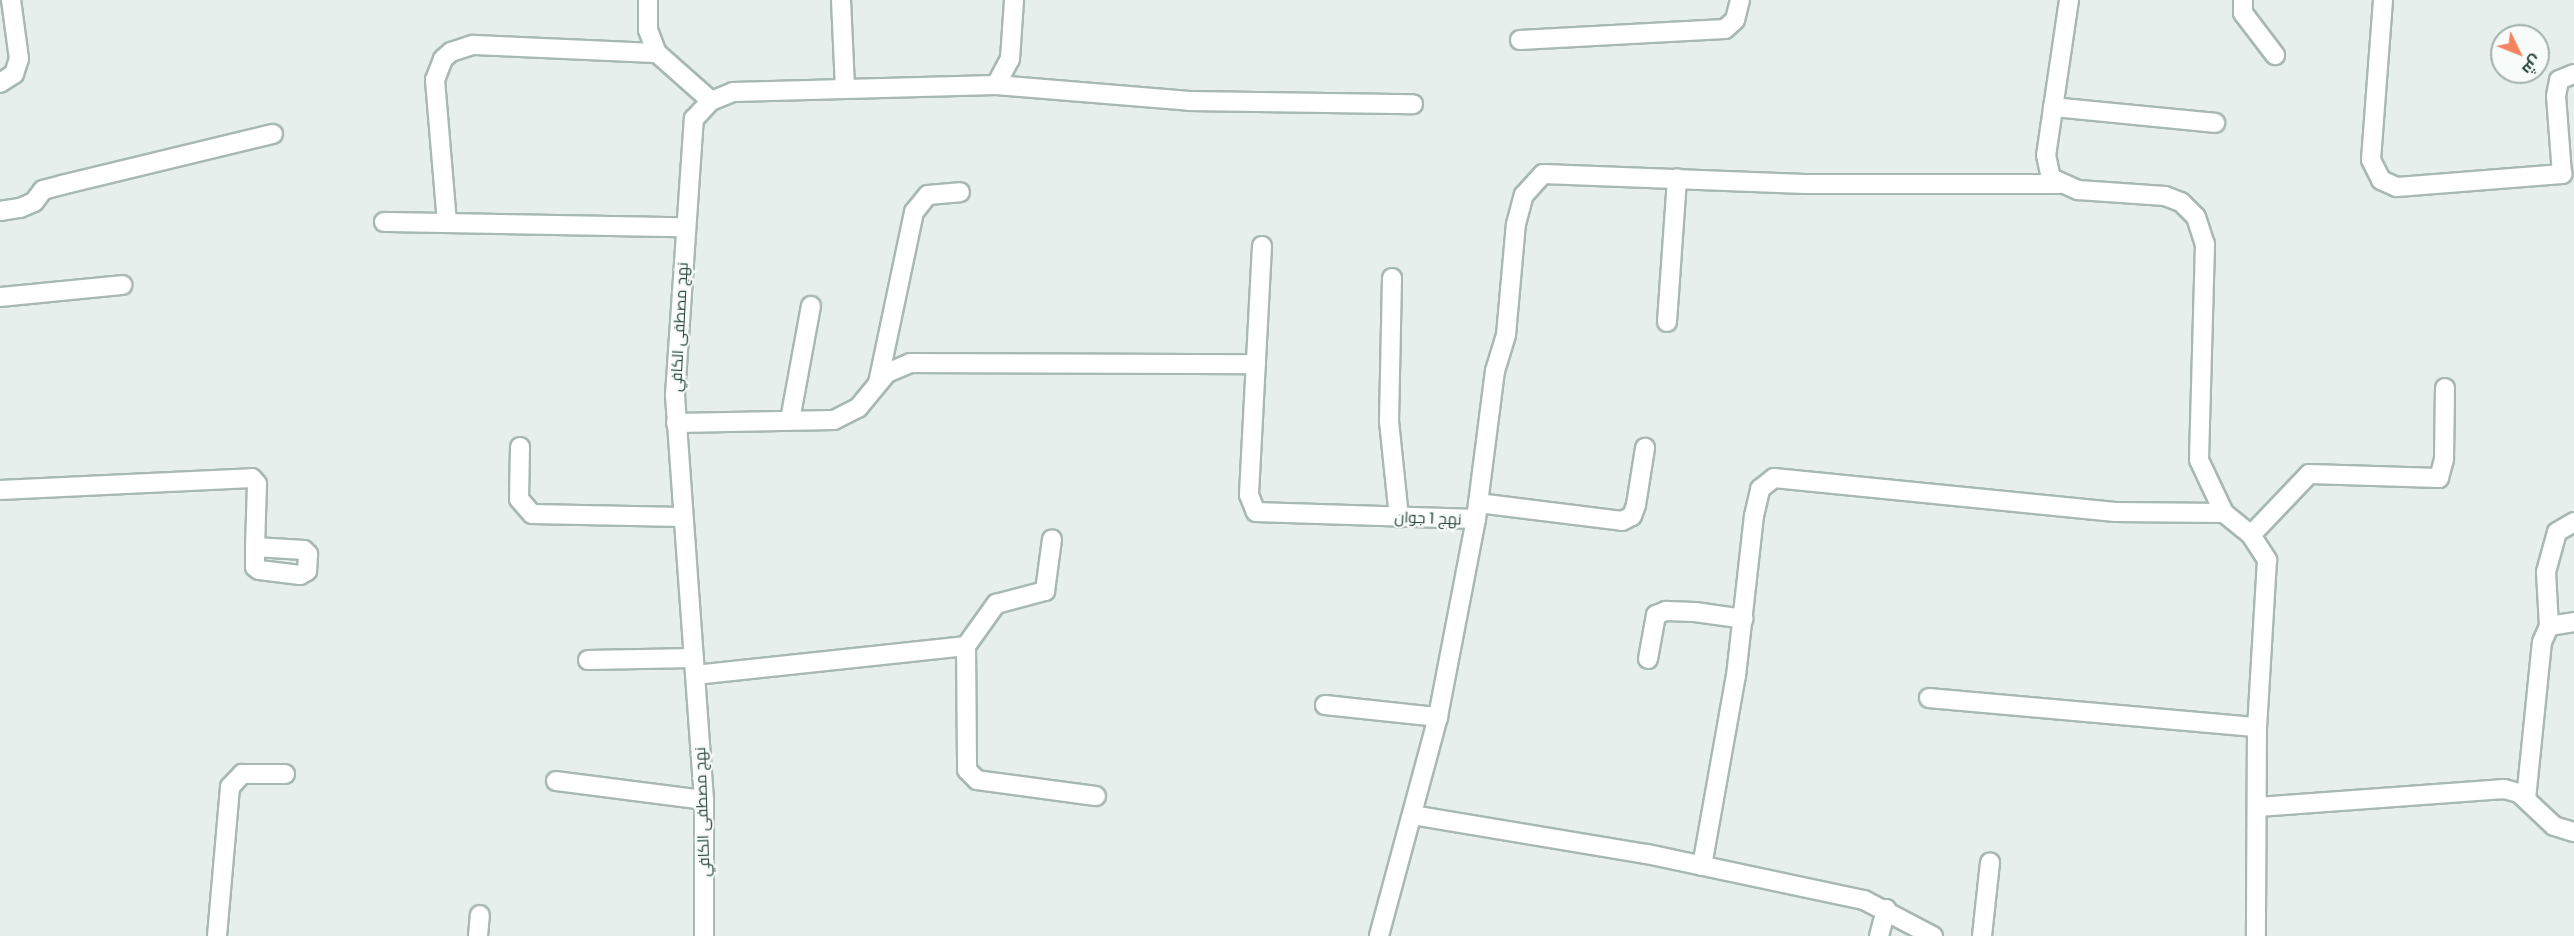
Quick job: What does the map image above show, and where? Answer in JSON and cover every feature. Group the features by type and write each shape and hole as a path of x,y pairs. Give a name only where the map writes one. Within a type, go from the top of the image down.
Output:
{"street":[{"path":"0,83 14,74 19,59 11,0"},
{"path":"648,0 648,30 657,53 711,101 733,92 996,85 1189,101 1413,104"},
{"path":"841,0 845,88"},
{"path":"996,85 1010,59 1014,0"},
{"path":"1520,40 1725,29 1735,20 1740,0"},
{"path":"2059,184 2046,168 2069,0"},
{"path":"2243,0 2243,13 2275,55"},
{"path":"2382,0 2371,160 2381,180 2397,187 2562,174 2556,96 2559,80 2574,74"},
{"path":"447,223 435,80 443,59 451,51 473,45 657,53"},
{"name":"نهج مصطفى الكافي","path":"704,936 704,800 681,516 676,423 685,227 694,119 711,101"},
{"path":"2053,107 2215,123"},
{"path":"0,211 20,208 34,202 43,190 273,134"},
{"path":"1645,448 1636,505 1632,516 1622,521 1477,511 1524,195 1543,174 1557,172 1805,184 2059,184 2078,190 2165,196 2181,202 2196,218 2205,244 2199,460 2224,513 2251,535 2267,560 2257,727 2256,936"},
{"path":"1667,322 1677,178"},
{"path":"878,384 914,212 928,195 960,192"},
{"path":"384,222 685,227"},
{"name":"نهج 1 جوان","path":"1262,246 1249,495 1256,512 1399,517 1477,511 1438,717 1379,936"},
{"path":"1392,278 1389,421 1399,517"},
{"path":"0,297 122,285"},
{"path":"790,420 811,306"},
{"path":"676,423 847,416 887,373 910,363 1256,364"},
{"path":"2251,535 2309,474 2439,478 2444,459 2445,388"},
{"path":"520,447 519,499 532,514 681,516"},
{"path":"0,490 252,478 257,484 255,547"},
{"path":"1702,866 1744,619 1756,507 1760,489 1774,478 2115,512 2224,513"},
{"path":"2526,800 2542,642 2549,626 2546,572 2556,532 2574,522"},
{"path":"1052,539 1045,591 996,604 966,646 967,770 977,780 1096,796"},
{"path":"1648,659 1656,615 1695,612 1744,619"},
{"path":"2549,626 2574,622"},
{"path":"588,660 694,666 966,646"},
{"path":"1929,698 2257,727"},
{"path":"1325,705 1438,717"},
{"path":"217,936 230,787 242,774 285,774"},
{"path":"556,781 704,800"},
{"path":"2258,807 2504,789 2519,793 2554,825 2574,832"},
{"path":"1413,815 1702,866 1864,900 1886,909 1933,936"},
{"path":"1982,936 1990,862"},
{"path":"1879,936 1886,909"},
{"path":"478,936 480,915"}]}
